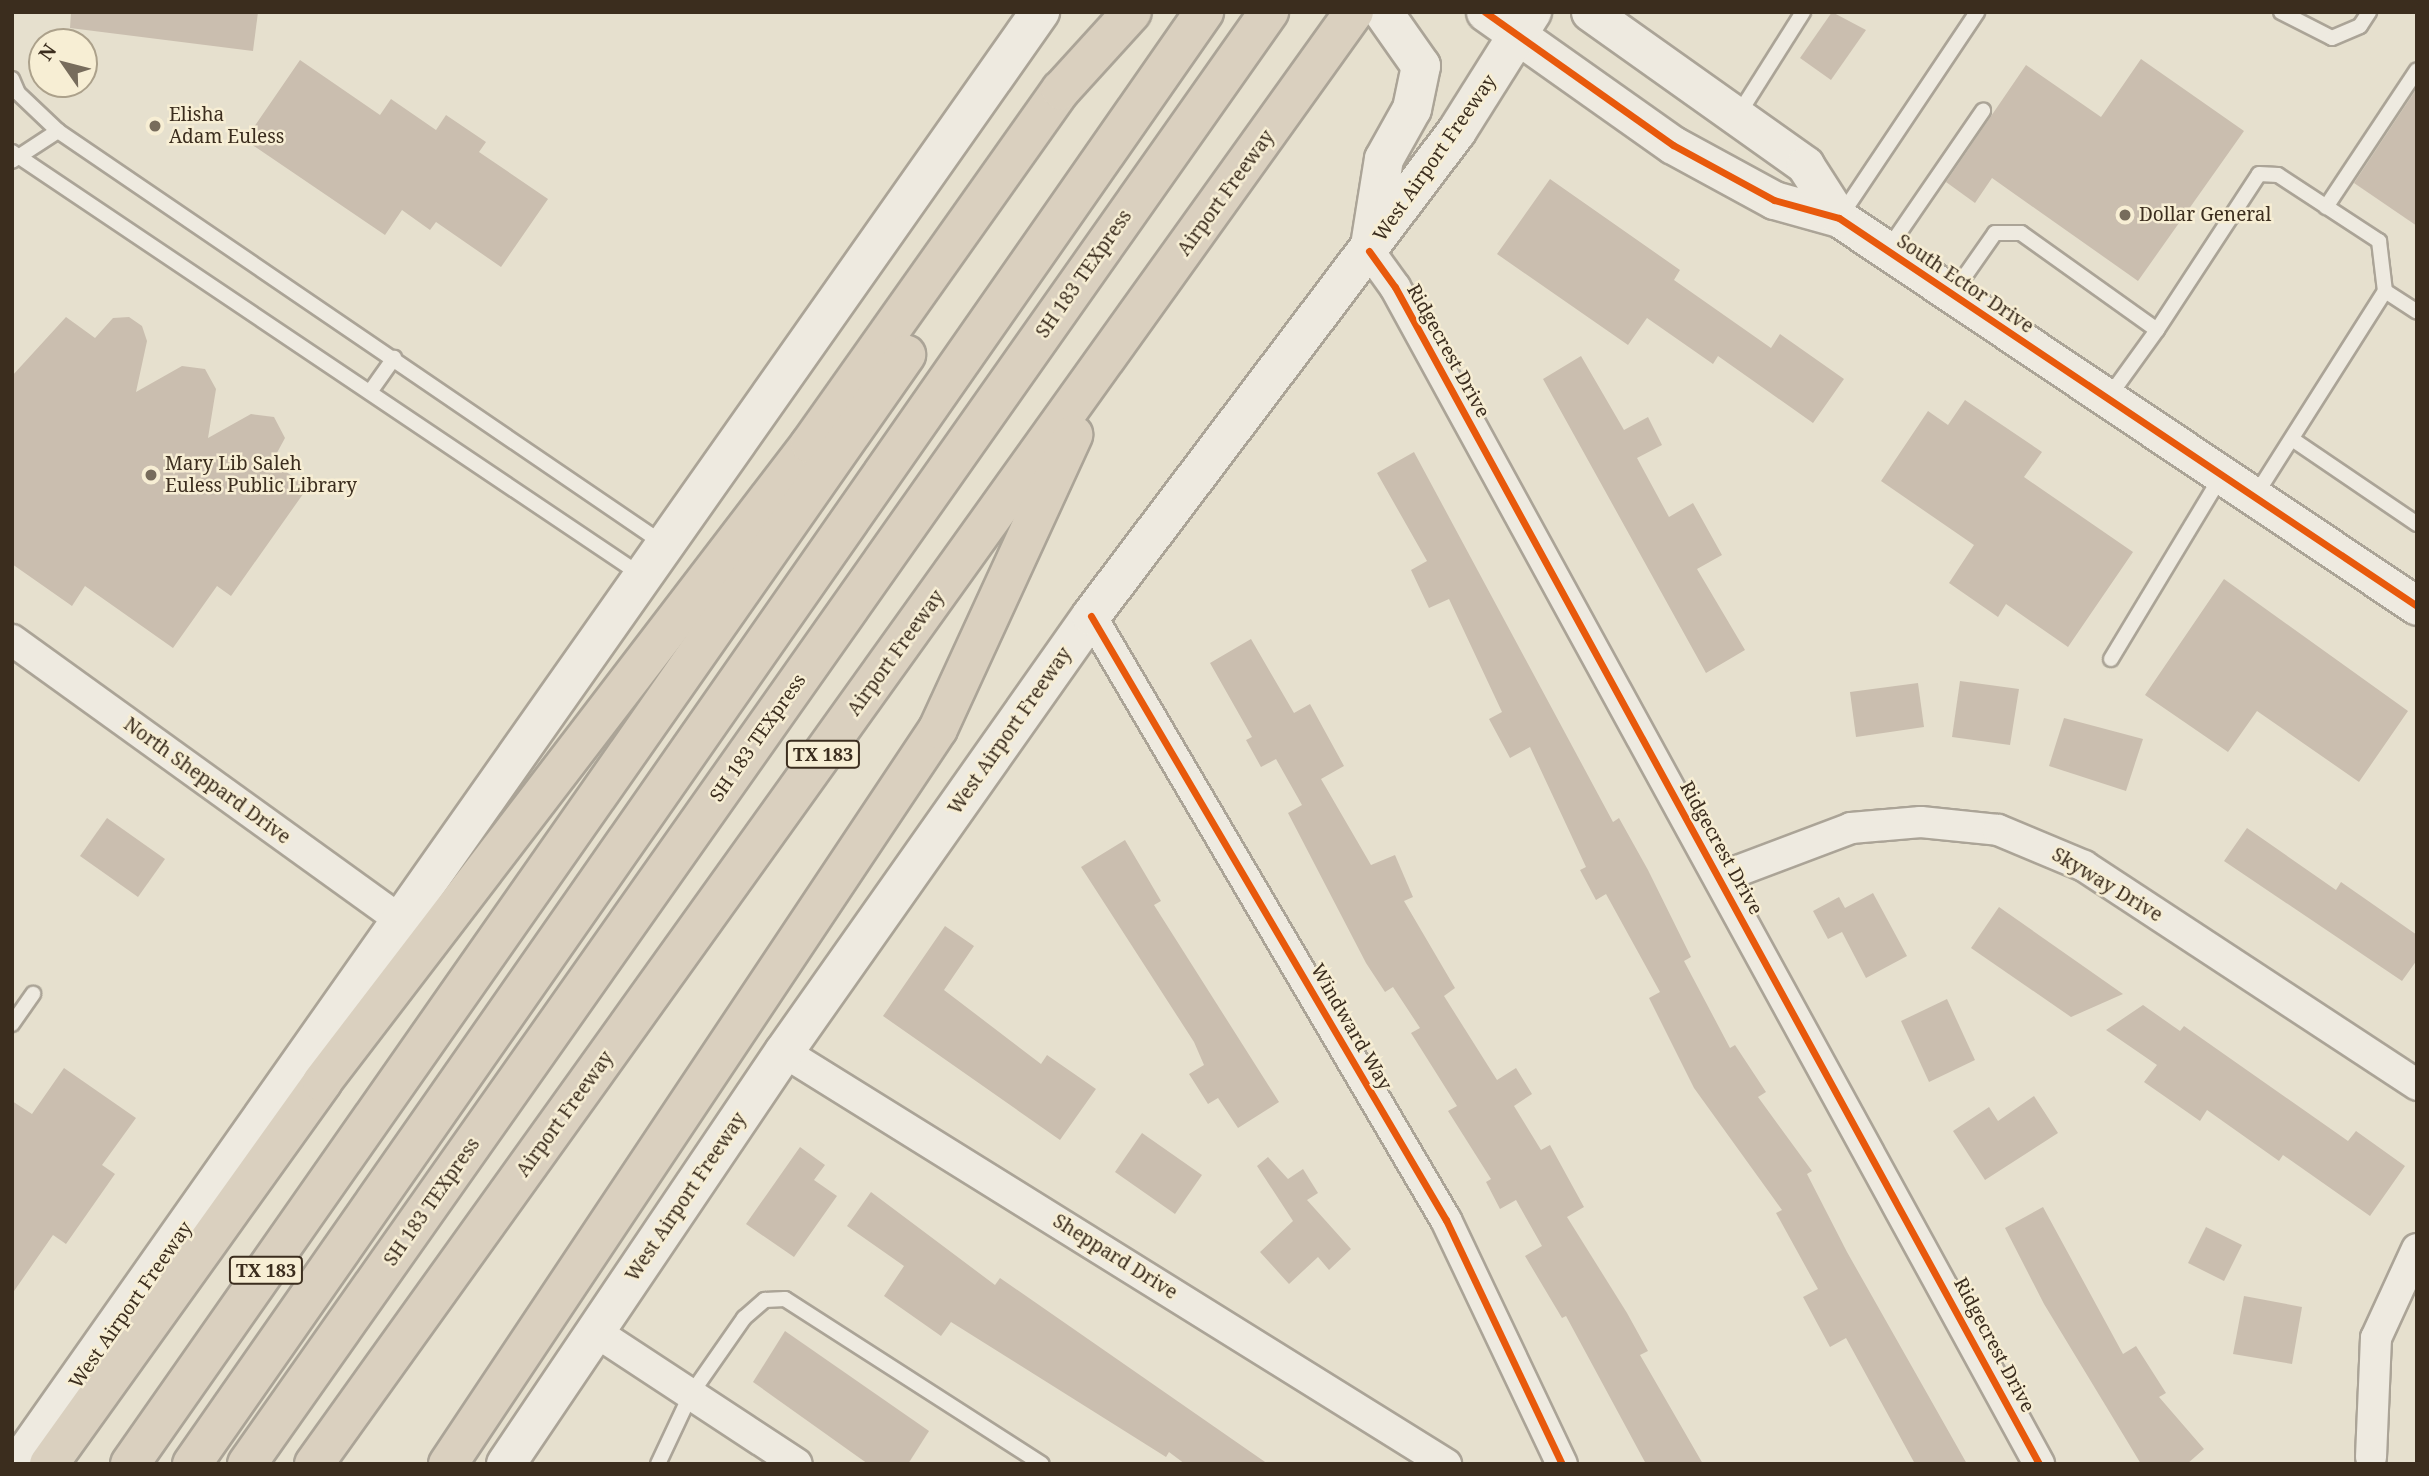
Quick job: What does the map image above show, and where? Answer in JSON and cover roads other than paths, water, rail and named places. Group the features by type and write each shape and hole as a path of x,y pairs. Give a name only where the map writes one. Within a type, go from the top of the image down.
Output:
{"highway":[{"path":"49,1464 322,1082 810,444 1061,90 1132,12"},
{"name":"TX 183","path":"130,1464 1146,12"},
{"path":"192,1464 1204,12"},
{"name":"SH 183 TEXpress","path":"247,1464 1269,12"},
{"name":"Airport Freeway","path":"314,1464 1333,45 1354,12"},
{"path":"448,1464 938,729 1111,354"}],"main road":[{"name":"West Airport Freeway","path":"18,1464 646,579 1041,12"},
{"path":"1369,251 1384,159 1412,109 1421,66 1384,12"},
{"name":"West Airport Freeway","path":"506,1464 784,1052 1091,617 1369,251 1525,24"}],"street":[{"name":"South Ector Drive","path":"1485,12 1525,24 1673,145 1774,200 1839,218 2417,606"},
{"name":"South Ector Drive","path":"1590,12 1805,164 1839,218"},
{"name":"Ridgecrest Drive","path":"1369,251 1391,279 2039,1464"},
{"name":"Windward Way","path":"1091,617 1446,1220 1562,1464"},
{"name":"North Sheppard Drive","path":"12,640 402,921"},
{"name":"Skyway Drive","path":"1719,878 1851,828 1921,822 1998,830 2084,866 2417,1085"},
{"name":"Sheppard Drive","path":"784,1052 1446,1464"},
{"path":"2371,1457 2376,1338 2417,1249"},
{"path":"596,1332 797,1464"}],"lane":[{"path":"1738,115 1803,12"},
{"path":"1839,218 1978,12"},
{"path":"2281,12 2332,38 2360,26 2369,12"},
{"path":"2326,207 2417,70"},
{"path":"12,79 18,93 58,131 668,547"},
{"path":"1887,250 1983,111"},
{"path":"58,131 15,157 646,579"},
{"path":"2108,399 2157,330 2259,174 2278,175 2379,242 2385,291 2254,497"},
{"path":"1952,294 1995,233 2021,233 2157,330"},
{"path":"2385,291 2417,312"},
{"path":"370,392 394,358"},
{"path":"2292,439 2417,524"},
{"path":"2111,659 2222,475"},
{"path":"12,1024 33,994"},
{"path":"657,1464 691,1394 744,1318 765,1300 785,1299 1042,1464"}],"place":[{"name":"Elisha Adam Euless","path":"155,126"},
{"name":"Dollar General","path":"2125,215"},
{"name":"Mary Lib Saleh Euless Public Library","path":"151,475"}]}
